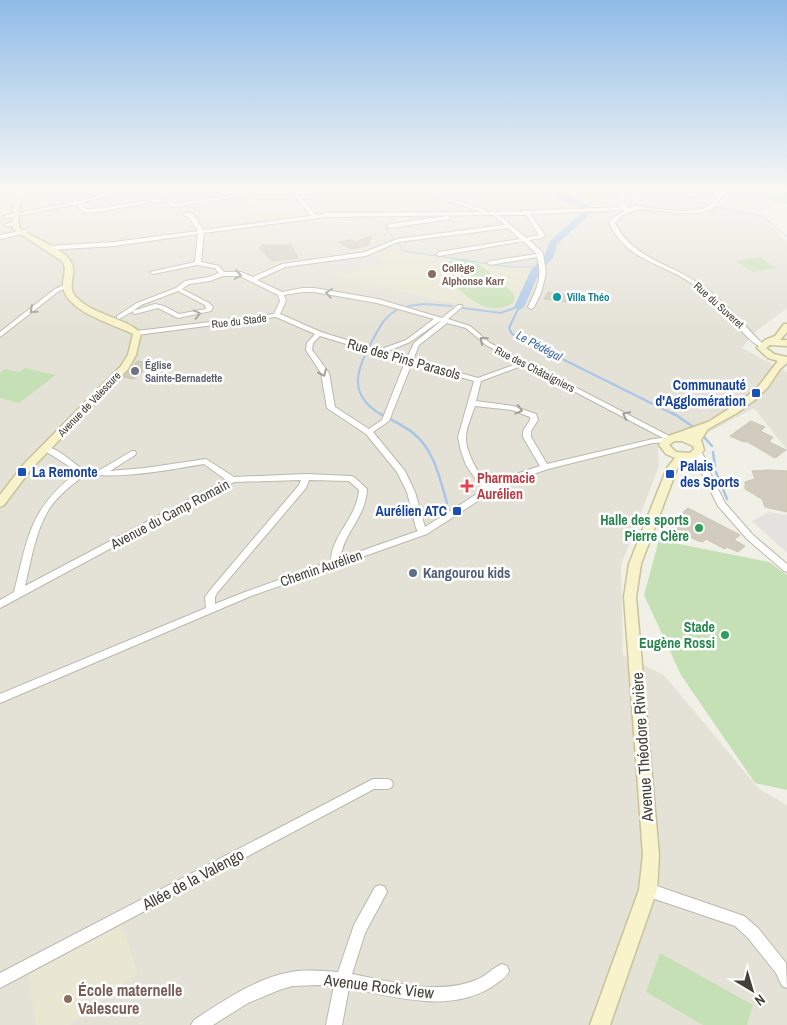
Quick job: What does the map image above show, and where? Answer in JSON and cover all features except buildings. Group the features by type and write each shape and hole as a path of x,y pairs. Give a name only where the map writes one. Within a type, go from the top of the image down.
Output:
{"main road":[{"path":"31,237 68,262 70,267 67,286 69,293 85,308 115,319 137,333"},
{"path":"786,360 767,355 762,350 767,343 778,338 787,326"},
{"name":"Avenue de Valescure","path":"0,503 28,466 124,367 132,355 137,333"},
{"path":"767,343 787,343"},
{"path":"767,355 771,371"},
{"path":"673,450 761,389 771,371 786,360"},
{"path":"697,448 697,437 705,427"},
{"path":"673,450 688,439 697,448"},
{"path":"673,450 697,448"},
{"name":"Avenue Théodore Rivière","path":"600,1025 648,890 651,855 630,597 634,564 673,450"}],"street":[{"path":"49,248 114,244 166,237"},
{"path":"197,263 199,261 201,237"},
{"path":"254,279 284,265 371,252 397,241 428,237"},
{"path":"521,237 540,253 538,291 531,307"},
{"path":"439,254 526,241 537,237"},
{"name":"Rue du Suveret","path":"620,237 640,254 699,286 749,334 752,340 767,343"},
{"path":"490,263 541,261"},
{"path":"153,272 197,263 217,268 222,274"},
{"path":"115,319 140,304 178,289 187,282 210,279 222,274 241,274 281,294"},
{"path":"0,335 57,290 67,286"},
{"path":"115,319 158,305 168,308 178,316 209,310 208,304 178,289"},
{"name":"Rue des Châtaigniers","path":"281,294 303,290 365,298 468,327 488,344 698,463 705,471"},
{"name":"Rue du Stade","path":"137,333 276,315 283,301 281,294"},
{"path":"370,432 385,420 416,344 460,306"},
{"name":"Rue des Pins Parasols","path":"276,315 319,333 361,347 478,380 462,437 462,445 481,483 487,489"},
{"path":"376,351 408,342 442,320"},
{"path":"319,333 310,343 309,350 325,373 331,408 370,432 406,479 420,528 424,532"},
{"path":"408,342 416,344"},
{"path":"478,380 524,363"},
{"path":"471,404 513,408 533,416 534,420 527,431 527,437 545,467"},
{"name":"Chemin Aurélien","path":"0,699 211,610 424,532 437,526 487,489 520,474 641,444 673,450"},
{"path":"697,448 704,462 705,471 721,504 750,537 787,569"},
{"path":"46,449 53,451 84,472 145,469 206,461 232,480"},
{"path":"103,472 132,453"},
{"path":"18,594 36,530 45,509 66,485 84,472"},
{"name":"Avenue du Camp Romain","path":"0,604 232,480 340,476 351,479 363,489 364,499 360,512 336,552 336,563"},
{"path":"211,610 210,598 214,590 303,486 306,477"},
{"name":"Allée de la Valengo","path":"0,981 373,784 387,784"},
{"path":"648,890 739,921 753,933 780,968 787,981"},
{"path":"334,1025 343,979 359,930 380,892"},
{"name":"Avenue Rock View","path":"199,1025 233,1004 269,987 293,979 343,979 400,991 440,994 465,992 491,982 502,971"}],"shaded area":[{"path":"0,237 782,237 787,242 787,308 756,331 742,348 787,372 787,450 754,408 709,432 657,436 659,466 621,565 623,655 664,675 759,789 787,805 787,1025 0,1025"},
{"name":"Collège Alphonse Karr","path":"397,243 406,252 514,268 533,267 514,307 490,310 440,301 337,276 333,272 382,264 374,253 385,252"},
{"path":"374,253 383,264 337,271 330,260"},
{"path":"738,376 751,384 748,388 737,394 722,383"},
{"path":"700,382 733,398 717,409 681,393"},
{"path":"769,512 787,515 787,553 752,521"},
{"name":"École maternelle Valescure","path":"122,923 138,974 69,1025 36,1025 28,974"}],"green space":[{"path":"759,257 776,268 753,272 736,261"},
{"path":"463,259 478,264 490,273 514,294 514,302 503,307 493,308 483,306 464,294 441,269 445,262"},
{"path":"25,368 56,375 19,403 0,398 0,373 5,369 19,372"},
{"name":"Stade Eugène Rossi","path":"659,540 769,562 787,575 787,790 755,783 681,675 644,595"},
{"path":"660,953 753,1005 747,1025 703,1025 646,992"}],"waterway":[{"path":"393,237 404,251 509,267 539,267"},
{"name":"Le Pédégal","path":"519,307 536,270 548,258 553,243 560,237"},
{"path":"408,306 425,304 452,306"},
{"path":"463,308 501,313 517,307"},
{"name":"Le Pédégal","path":"519,307 509,328 512,334 675,415"},
{"path":"380,414 363,399 359,390 359,372 366,352 380,327 385,319 398,309"},
{"name":"Le Pédégal","path":"673,413 692,426"},
{"path":"380,414 409,430 426,447 439,475 447,503"},
{"name":"Le Pédégal","path":"704,437 712,446"},
{"name":"Le Pédégal","path":"713,452 715,466"},
{"name":"Le Pédégal","path":"716,472 727,499"}],"place":[{"name":"Collège Alphonse Karr","path":"432,274"},
{"name":"Villa Théo","path":"557,297"},
{"name":"Église Sainte-Bernadette","path":"135,371"},
{"name":"Communauté d'Agglomération","path":"756,393"},
{"name":"La Remonte","path":"22,472"},
{"name":"Palais des Sports","path":"670,474"},
{"name":"Pharmacie Aurélien","path":"467,486"},
{"name":"Aurélien ATC","path":"457,511"},
{"name":"Halle des sports Pierre Clère","path":"699,528"},
{"name":"Kangourou kids","path":"413,573"},
{"name":"Stade Eugène Rossi","path":"725,635"},
{"name":"École maternelle Valescure","path":"68,999"}]}
